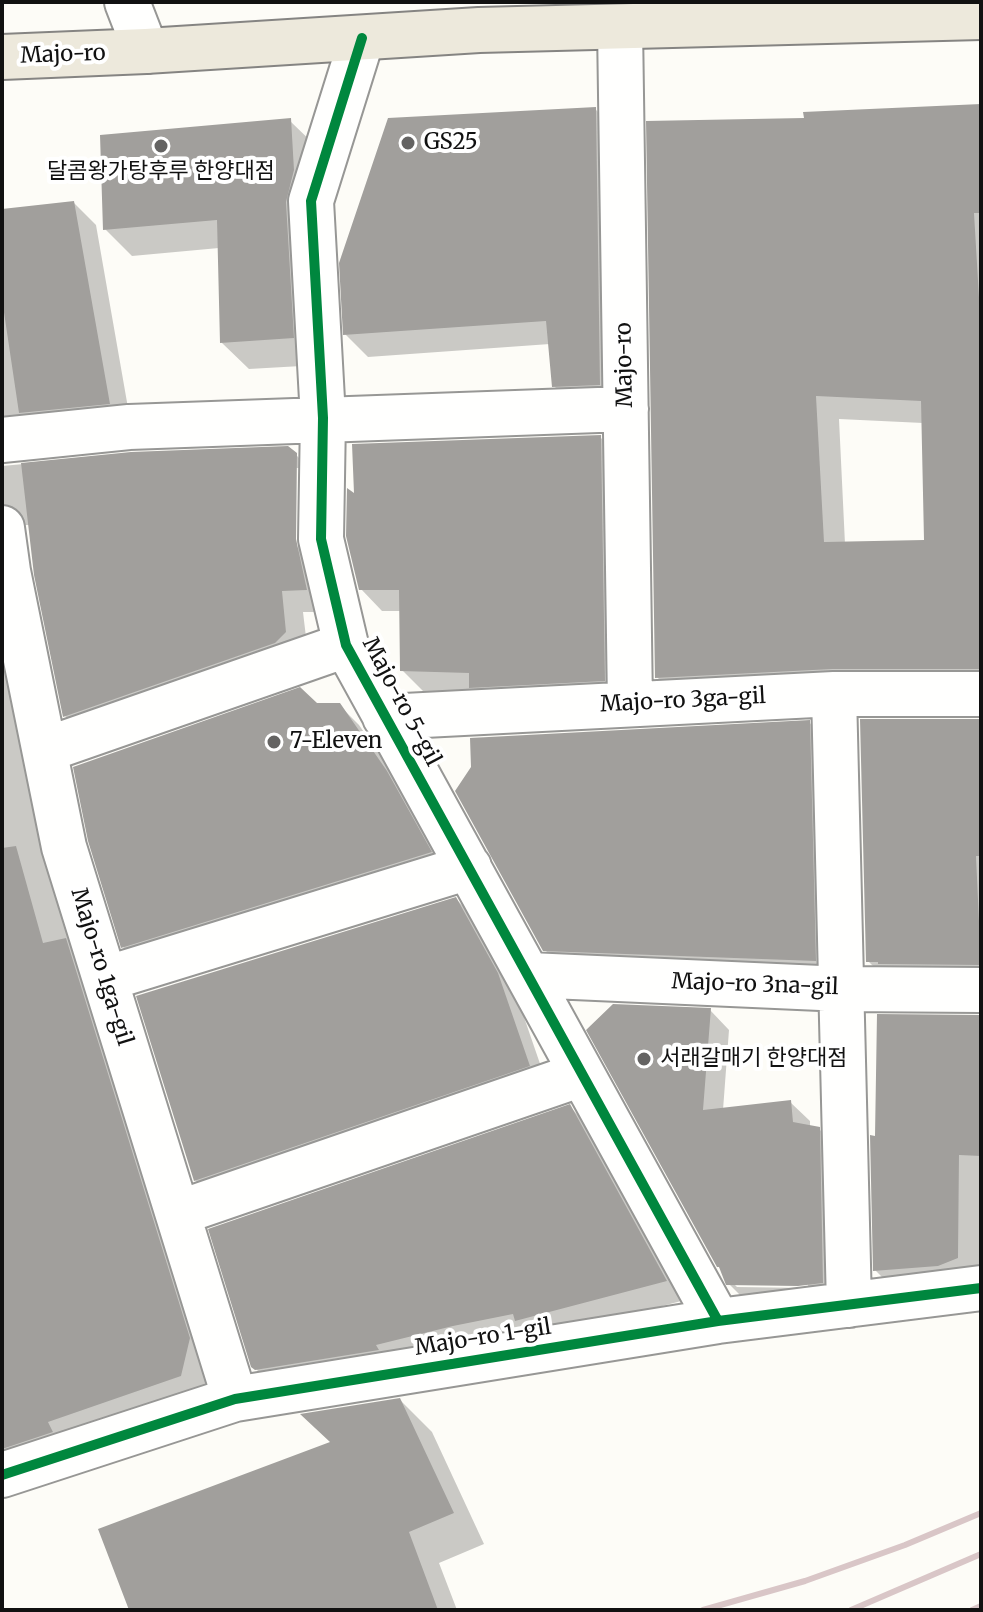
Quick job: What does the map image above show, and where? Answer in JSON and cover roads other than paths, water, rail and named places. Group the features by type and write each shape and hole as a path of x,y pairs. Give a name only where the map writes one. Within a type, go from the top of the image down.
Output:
{"main road":[{"name":"Majo-ro","path":"2,57 362,38 458,17 620,27 981,17"}],"street":[{"path":"127,2 146,51"},
{"name":"Majo-ro","path":"620,27 630,704"},
{"name":"Majo-ro 5-gil","path":"362,38 311,201 323,418 321,539 346,645 718,1321"},
{"path":"2,440 129,427 626,409"},
{"name":"Majo-ro 1ga-gil","path":"2,528 64,847 235,1399"},
{"path":"45,750 346,645"},
{"path":"834,694 849,1305"},
{"name":"Majo-ro 3ga-gil","path":"385,717 834,694 981,694"},
{"path":"105,979 469,867"},
{"name":"Majo-ro 3na-gil","path":"529,975 843,989 981,990"},
{"path":"178,1213 582,1074"},
{"name":"Majo-ro 1-gil","path":"2,1475 235,1399 718,1321 981,1288"}],"railway":[{"path":"703,1610 805,1581 905,1545 981,1513"},
{"path":"851,1610 981,1554"},
{"path":"972,1610 981,1606"}],"place":[{"name":"GS25","path":"408,143"},
{"name":"달콤왕가탕후루 한양대점","path":"161,146"},
{"name":"7-Eleven","path":"274,742"},
{"name":"서래갈매기 한양대점","path":"644,1059"}]}
